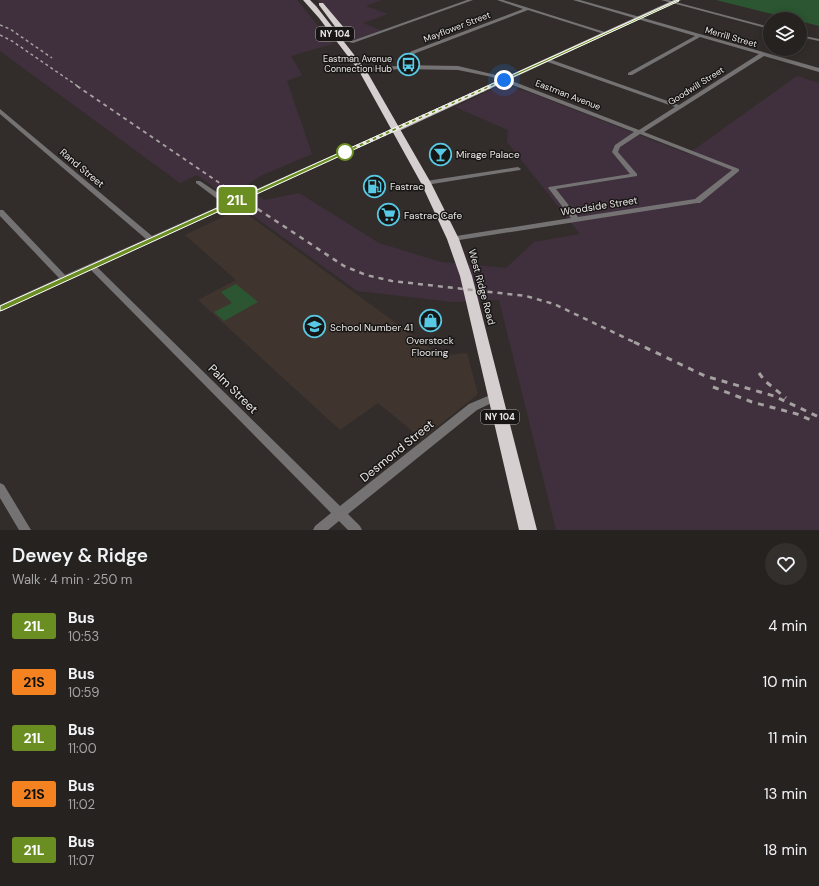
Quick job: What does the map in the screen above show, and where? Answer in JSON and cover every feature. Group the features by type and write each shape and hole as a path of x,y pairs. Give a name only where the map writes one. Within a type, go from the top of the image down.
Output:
{"highway":[{"name":"West Ridge Road","path":"306,0 324,20 352,59 362,70 426,183 453,239 466,276 473,303 528,530"},
{"name":"West Ridge Road","path":"316,0 334,19 351,42 359,55 362,70"}],"main road":[{"path":"396,129 675,1"}],"street":[{"path":"351,42 471,0"},
{"path":"500,0 606,33"},
{"name":"Merrill Street","path":"575,0 763,54"},
{"path":"663,0 675,1 763,26"},
{"name":"Mayflower Street","path":"400,67 403,58 414,52 527,9"},
{"path":"630,74 699,36"},
{"path":"807,37 819,40"},
{"name":"Goodwill Street","path":"576,220 550,188 636,175 617,156 615,149 616,146 763,54"},
{"name":"Merrill Street","path":"770,56 819,70"},
{"path":"547,60 680,106"},
{"name":"Eastman Avenue","path":"362,70 400,67 458,68 486,74 737,170"},
{"name":"Rand Street","path":"0,111 152,239"},
{"path":"0,308 396,129"},
{"path":"426,183 518,169"},
{"name":"Woodside Street","path":"453,239 697,201 737,170"},
{"path":"198,182 231,203"},
{"path":"0,212 64,279"},
{"name":"Palm Street","path":"92,267 356,530"},
{"name":"Desmond Street","path":"319,530 473,407 495,397"},
{"path":"0,488 25,530"}],"shaded area":[{"path":"0,0 297,0 333,44 291,56 302,75 287,81 312,154 260,176 246,186 264,200 299,193 379,243 441,262 506,268 534,242 580,234 507,142 508,130 455,107 497,87 508,86 531,93 688,154 797,76 819,83 819,530 556,530 499,300 454,302 357,291 197,175 180,183 0,51"},
{"path":"317,0 382,0 366,6 388,14 363,23 383,31 351,42 334,19"},
{"name":"School Number 41","path":"240,209 441,356 467,353 478,394 422,439 378,403 340,430 198,300 236,280 185,235"}],"green space":[{"path":"716,0 819,0 819,26 807,23 807,12 764,12"},
{"path":"236,284 258,302 224,321 214,312 232,303 221,292"}],"railway":[{"path":"0,25 10,29 52,58"},
{"path":"0,35 12,41 79,87"},
{"path":"77,86 243,199"},
{"path":"241,198 344,266 366,275 392,281 526,296 554,304 636,343"},
{"path":"634,342 705,376 774,396 819,417"},
{"path":"759,373 765,381 786,398"},
{"path":"713,387 752,402 797,414 813,421"}],"bus line":[{"name":"21L","path":"0,308 678,0"}],"place":[{"name":"Eastman Avenue Connection Hub","path":"408,64"},
{"name":"Mirage Palace","path":"440,154"},
{"name":"Fastrac","path":"374,186"},
{"name":"Fastrac Cafe","path":"388,215"},
{"name":"Overstock Flooring","path":"430,320"},
{"name":"School Number 41","path":"314,327"}],"route":[{"path":"345,152 504,80"}]}
